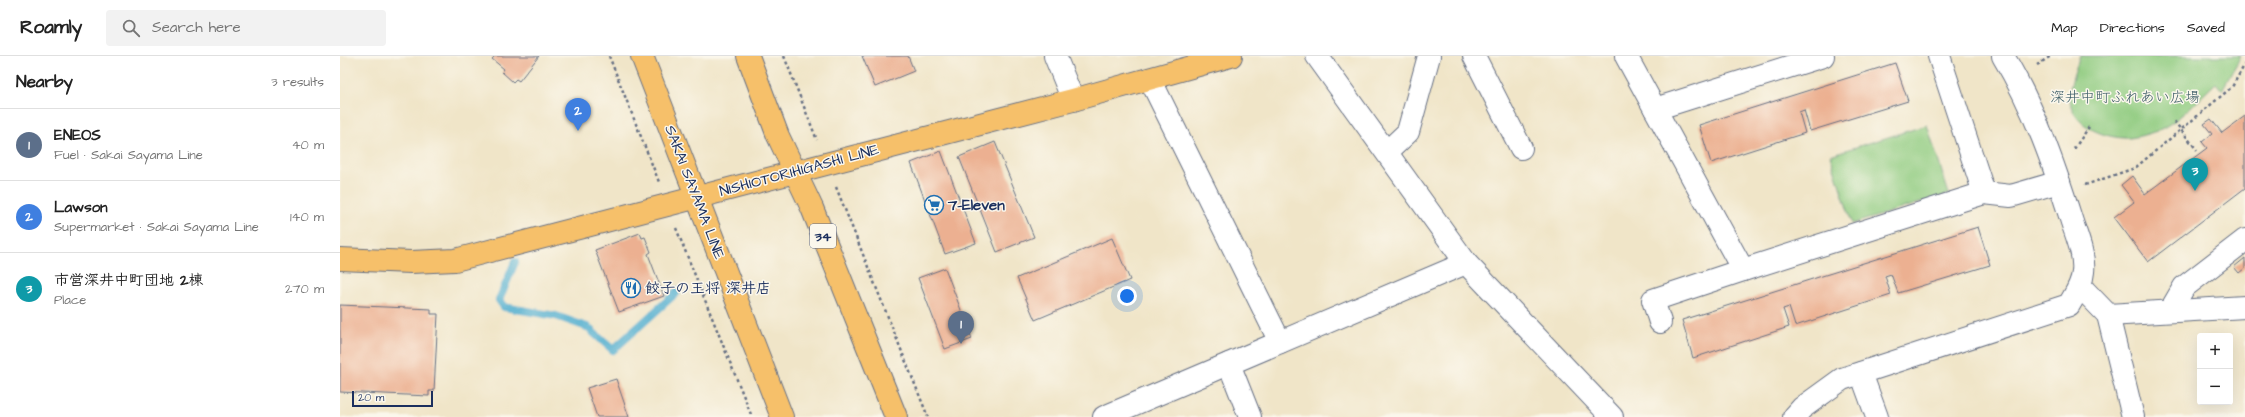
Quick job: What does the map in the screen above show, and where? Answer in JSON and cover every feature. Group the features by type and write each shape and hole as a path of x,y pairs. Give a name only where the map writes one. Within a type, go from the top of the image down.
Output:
{"main road":[{"name":"SAKAI SAYAMA LINE","path":"642,56 698,197 782,417"},
{"name":"34","path":"748,56 778,136 812,208 896,417"},
{"name":"NISHIOTORIHIGASHI LINE","path":"340,259 411,262 455,260 1073,100 1231,56"}],"street":[{"path":"1054,56 1073,100"},
{"path":"1317,56 1466,263 1612,417"},
{"path":"1387,152 1408,132 1429,56"},
{"path":"1474,56 1521,148"},
{"path":"1626,56 1743,270"},
{"path":"1655,109 1823,56"},
{"path":"1939,56 1984,193"},
{"path":"1794,417 1802,408 1842,379 2068,304 2080,286 2084,270 2069,184 2003,56"},
{"path":"1150,79 1280,342"},
{"path":"1660,322 1653,300 1984,193 2011,196 2069,184"},
{"path":"2170,311 2184,288 2245,240"},
{"path":"1104,417 1466,263"},
{"path":"2080,286 2108,315 2133,417"},
{"path":"2108,315 2245,307"},
{"path":"1229,364 1250,417"},
{"path":"1861,373 1877,417"}],"path":[{"path":"609,56 659,182"},
{"path":"784,56 820,145"},
{"path":"2033,67 2051,56"},
{"path":"2069,184 2135,168 2232,87 2245,64"},
{"path":"2174,121 2197,150"},
{"path":"2073,151 2089,127"},
{"path":"836,187 928,417"},
{"path":"674,223 752,417"}],"green space":[{"name":"深井中町ふれあい広場","path":"2080,56 2241,56 2222,90 2216,83 2181,116 2165,127 2149,134 2127,138 2115,137 2097,132 2081,122 2075,115 2071,107 2070,92 2073,76"},
{"path":"1927,125 1949,194 1852,224 1830,155"}],"building":[{"path":"495,56 539,56 519,81 516,79 513,82 502,72 504,69 492,59"},
{"path":"862,56 908,56 914,71 875,87"},
{"path":"1895,63 1908,101 1810,131 1804,110 1799,112 1805,133 1711,163 1699,125"},
{"path":"2245,116 2245,188 2148,262 2114,217 2134,202 2121,185 2132,176 2145,194 2207,148 2202,142 2212,134 2204,124 2211,119 2222,133"},
{"path":"995,142 1034,237 997,252 959,157"},
{"path":"941,151 976,243 945,254 911,163"},
{"path":"1978,227 1990,265 1898,293 1891,274 1885,276 1891,295 1795,326 1789,307 1783,309 1789,327 1693,358 1682,320"},
{"path":"640,233 642,238 645,237 651,252 648,254 664,296 619,312 595,250"},
{"path":"1112,238 1130,280 1035,320 1017,278"},
{"path":"2245,258 2245,268 2239,273 2234,267"},
{"path":"945,268 972,339 945,349 918,278"},
{"path":"340,305 431,309 431,314 438,314 434,391 429,391 429,396 340,392"},
{"path":"616,379 629,417 597,417 587,388"}],"waterway":[{"path":"515,262 499,300 504,307 556,316 587,327 613,350 678,291"}],"place":[{"name":"Lawson","path":"578,131"},
{"name":"市営深井中町団地 2棟","path":"2195,191"},
{"name":"7-Eleven","path":"934,205"},
{"name":"餃子の王将 深井店","path":"631,288"},
{"name":"ENEOS","path":"961,344"}]}
